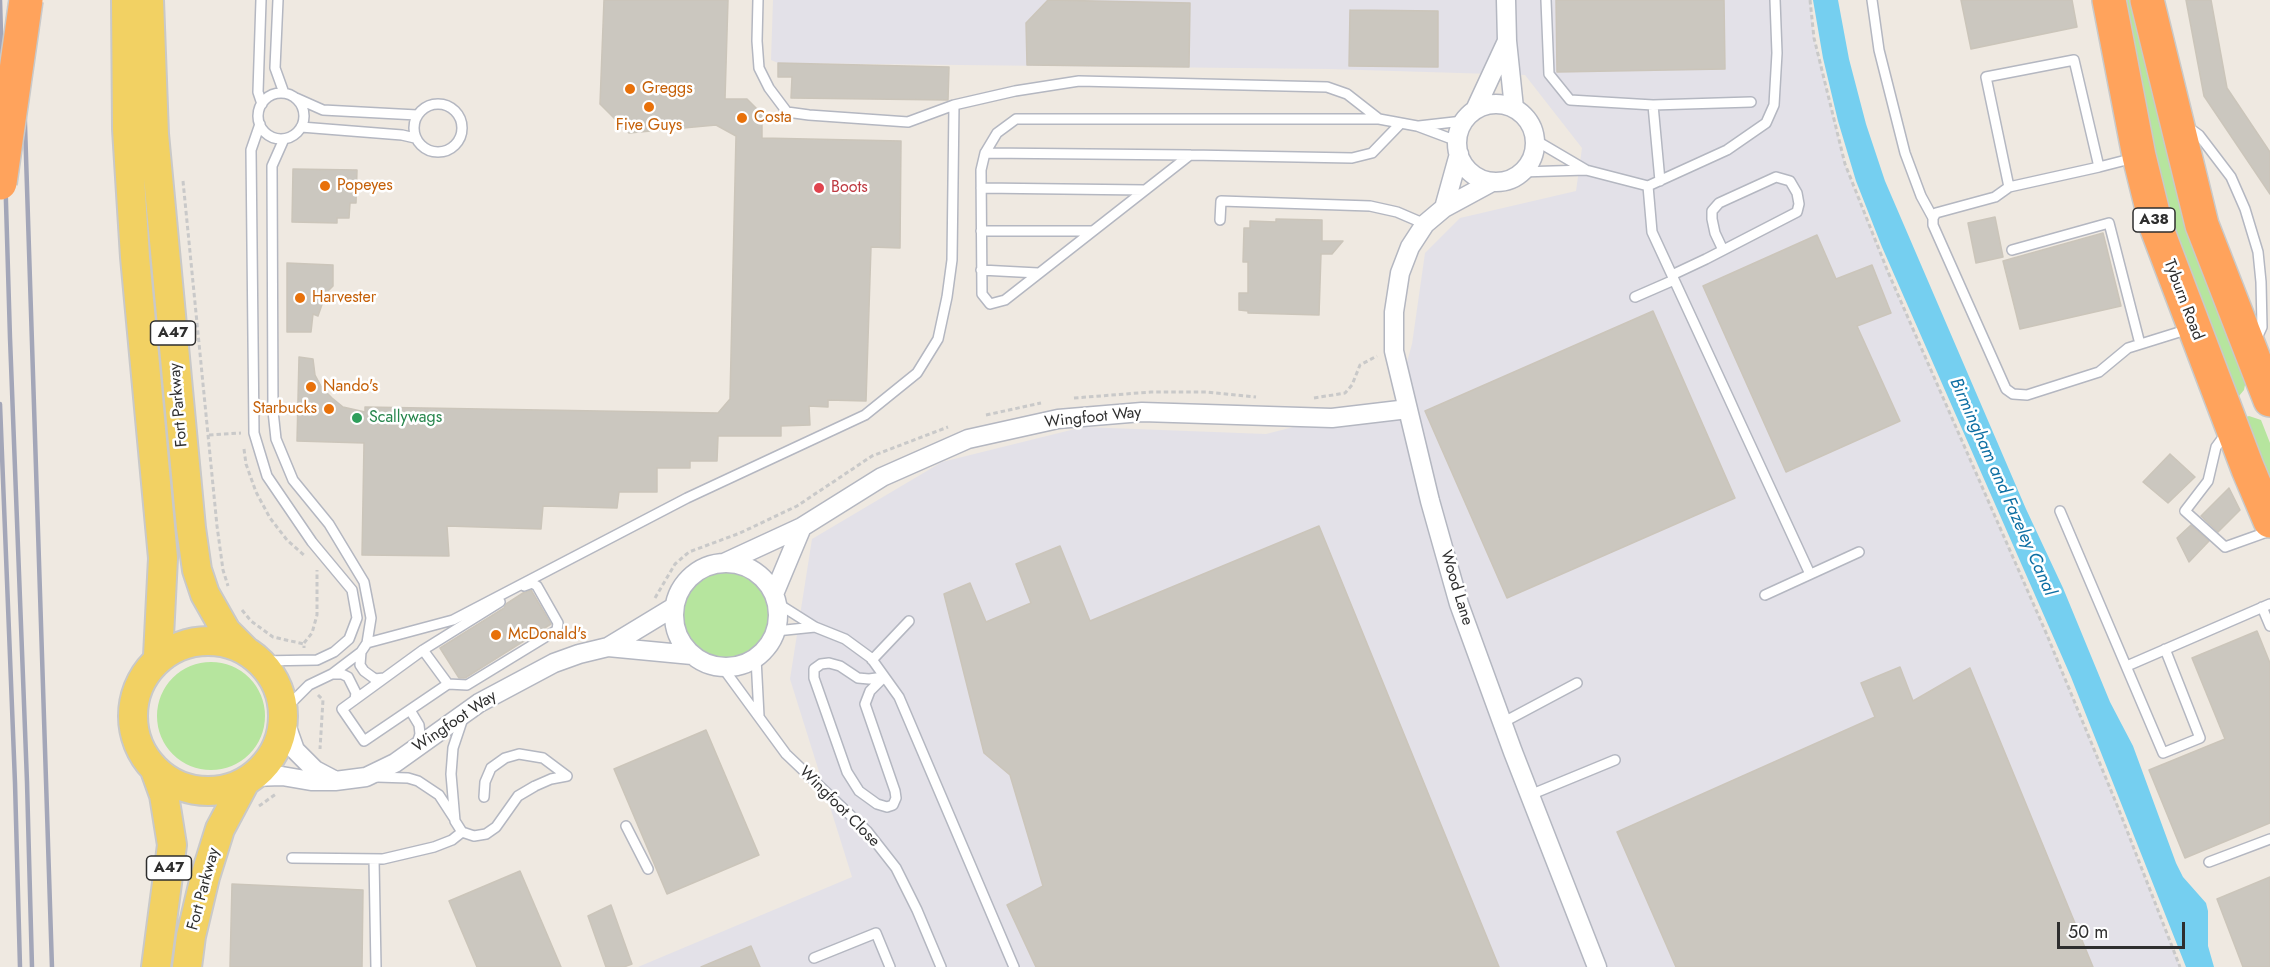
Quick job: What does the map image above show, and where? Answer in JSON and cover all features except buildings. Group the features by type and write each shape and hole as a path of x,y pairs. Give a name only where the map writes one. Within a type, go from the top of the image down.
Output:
{"highway":[{"path":"0,183 26,0"},
{"name":"Tyburn Road","path":"2109,0 2139,156 2157,229 2270,521"},
{"name":"A38","path":"2147,0 2202,225 2269,398"},
{"path":"2229,419 2269,398"}],"main road":[{"name":"Fort Parkway","path":"126,0 127,129 131,199 147,404 163,558 158,656 138,687 132,711 132,722 139,745 155,770 164,795 172,845 156,967"},
{"name":"Fort Parkway","path":"149,0 154,134 192,538 197,570 205,594 226,631 253,656 278,692 283,715 278,745 270,759 249,779 220,829 205,877 191,936 187,967"},
{"path":"158,656 192,643 206,641 219,642 253,656"},
{"name":"Fort Parkway","path":"155,770 170,781 194,790 213,792 225,790 249,779"}],"street":[{"path":"1506,0 1507,41 1514,108"},
{"path":"1444,208 1458,148 1469,116 1507,41"},
{"path":"1458,148 1471,173 1492,182 1513,178 1529,163 1534,152 1535,140 1532,127 1514,108 1501,104 1487,105 1469,116"},
{"name":"Wood Lane","path":"1492,182 1444,208 1425,224 1410,247 1400,273 1394,312 1394,351 1430,501 1459,604 1502,723 1597,967"},
{"name":"Wingfoot Way","path":"724,563 802,527 882,477 968,439 1058,419 1142,412 1332,418 1408,409"},
{"path":"776,598 802,527"},
{"path":"724,563 739,564 753,570 765,580 776,598 778,617 776,631 769,646 756,658 740,666 723,668 706,664 692,655 680,641 674,624 674,607 680,590 691,576 706,567 724,563"},
{"name":"Wingfoot Way","path":"249,779 270,776 311,781 335,781 366,777 395,763 479,703 554,663 608,647 674,607"},
{"name":"Wingfoot Way","path":"608,647 692,655"},
{"path":"283,715 296,750 315,770 335,781"}],"lane":[{"path":"261,0 258,92 262,104"},
{"path":"278,0 275,68 288,95 301,104 304,112 301,127 293,136 284,139 271,136 260,124 258,117 262,104 273,95 288,95 323,110 417,115"},
{"path":"758,0 759,68 769,88 787,111 808,115 908,122 954,105 1015,91 1079,81 1327,87 1347,94 1379,119"},
{"path":"1546,0 1549,74 1570,100 1653,105 1751,102"},
{"path":"1535,140 1586,170 1648,186 1727,150 1766,123 1774,105 1777,53 1775,0"},
{"path":"1872,0 1879,50 1905,153 1933,225 2006,389 2013,394 2026,395 2099,372 2128,348 2194,328"},
{"path":"2009,187 1987,76 2074,60 2099,167"},
{"path":"430,104 447,105 455,110 461,120 463,129 459,141 453,147 440,153 426,149 415,138 413,130 417,115 430,104"},
{"path":"367,643 453,620 687,498 865,415 917,373 938,339 947,297 952,260 954,105"},
{"path":"1653,105 1660,181"},
{"path":"1190,155 1005,300 990,304 982,294 981,170 985,153 997,133 1016,119 1379,119 1417,126 1469,116"},
{"path":"2175,117 2199,135 2230,177 2245,209 2258,252 2261,282 2262,327 2251,350"},
{"path":"253,656 304,661 317,660 334,652 349,639 357,618 351,590 312,542 267,476 254,433 251,150 260,124"},
{"path":"985,153 1352,158 1372,153 1400,124"},
{"path":"1417,126 1458,148"},
{"path":"301,127 415,138"},
{"path":"283,715 309,685 332,674 361,652 367,643 371,618 364,582 329,524 293,480 276,439 273,411 272,166 284,139"},
{"path":"1932,218 1936,213 1995,196 2009,187 2139,156"},
{"path":"1521,172 1586,170"},
{"path":"1635,297 1797,212 1799,204 1797,193 1790,180 1776,177 1719,203 1712,211 1712,219 1715,233 1723,250"},
{"path":"1648,186 1652,232 1810,574"},
{"path":"981,188 1144,190"},
{"path":"1220,220 1221,201 1370,206 1397,212 1425,224"},
{"path":"2012,250 2109,223 2140,344"},
{"path":"981,231 1091,231"},
{"path":"981,270 1038,273"},
{"path":"2229,419 2216,447 2208,481 2186,511 2225,547 2270,531"},
{"path":"2060,512 2163,753 2200,738 2165,649"},
{"path":"1765,595 1859,552"},
{"path":"532,583 537,586 558,623 557,630 467,685 448,684 364,741 342,709 385,677 423,650 532,583"},
{"path":"776,598 815,627 845,639 872,660 899,697 1014,967"},
{"path":"2127,666 2266,605 2270,626"},
{"path":"872,660 909,621"},
{"path":"776,631 815,627"},
{"path":"423,650 448,684"},
{"path":"361,652 360,665 364,671 375,679 385,677"},
{"path":"756,658 759,718"},
{"path":"871,683 866,704 896,798 893,805 888,807 883,807 868,799 852,783 813,674 814,669 821,664 829,663 840,666 858,678 871,683 884,677"},
{"name":"Wingfoot Close","path":"723,668 786,754 867,831 896,868 941,967"},
{"path":"332,674 342,674 348,677 356,693 355,699"},
{"path":"1502,723 1577,683"},
{"path":"410,710 419,724 420,734 415,749"},
{"path":"455,820 451,774 453,748 464,715"},
{"path":"366,777 396,777 418,782 439,795 462,832 474,836 486,834 496,827 518,796 551,779 567,776 543,758 519,754 505,758 491,768 485,782 484,797"},
{"path":"1530,795 1615,760"},
{"path":"626,826 648,869"},
{"path":"292,858 383,859 434,847 452,840 462,832"},
{"path":"2209,862 2270,839"},
{"path":"374,859 376,967"},
{"path":"814,958 876,933 890,967"}],"path":[{"path":"1810,0 1814,38 1845,164 1888,272 2048,635 2180,967"},
{"path":"182,172 217,526 223,570 229,588"},
{"path":"242,433 246,464 256,492 270,518 287,540 307,557"},
{"path":"304,661 304,644 312,633 317,615 317,569 312,563"},
{"path":"236,603 251,621 273,637 304,644"},
{"path":"309,685 323,700 320,757 315,770"},
{"path":"255,813 260,805 276,794 283,795"}],"shaded area":[{"path":"773,0 1810,0 1814,38 1845,164 1888,272 2047,635 2180,967 638,967 852,877 790,679 812,539 942,462 1083,427 1266,434 1396,401 1412,344 1425,253 1460,218 1576,191 1582,148 1525,75 1329,69 778,63 771,60"}],"green space":[{"path":"2122,0 2140,0 2246,380 2244,390 2239,396 2231,396 2170,236"},
{"path":"2249,416 2261,420 2270,443 2270,497 2243,418"},
{"path":"726,571 743,574 758,584 768,599 771,616 768,633 758,648 743,658 726,661 709,658 694,648 684,633 681,616 684,599 694,584 709,574"},
{"path":"211,662 232,666 249,678 261,695 265,716 261,737 249,754 232,766 211,770 190,766 173,754 161,737 157,716 161,695 173,678 190,666"}],"water":[{"name":"Birmingham and Fazeley Canal","path":"1813,0 1838,0 1849,59 1866,124 1885,181 2026,509 2063,588 2110,702 2133,746 2176,863 2183,877 2206,903 2208,946 2214,967 2186,967 2071,677 1882,247 1856,181 1838,121 1823,58"}],"railway":[{"path":"0,0 32,967"},
{"path":"21,0 52,967"},
{"path":"0,404 20,967"}],"place":[{"name":"Greggs","path":"630,89"},
{"name":"Five Guys","path":"649,107"},
{"name":"Costa","path":"742,118"},
{"name":"Popeyes","path":"325,186"},
{"name":"Boots","path":"819,188"},
{"name":"Harvester","path":"300,298"},
{"name":"Nando's","path":"311,387"},
{"name":"Starbucks","path":"329,409"},
{"name":"Scallywags","path":"357,418"},
{"name":"McDonald's","path":"496,635"}]}
